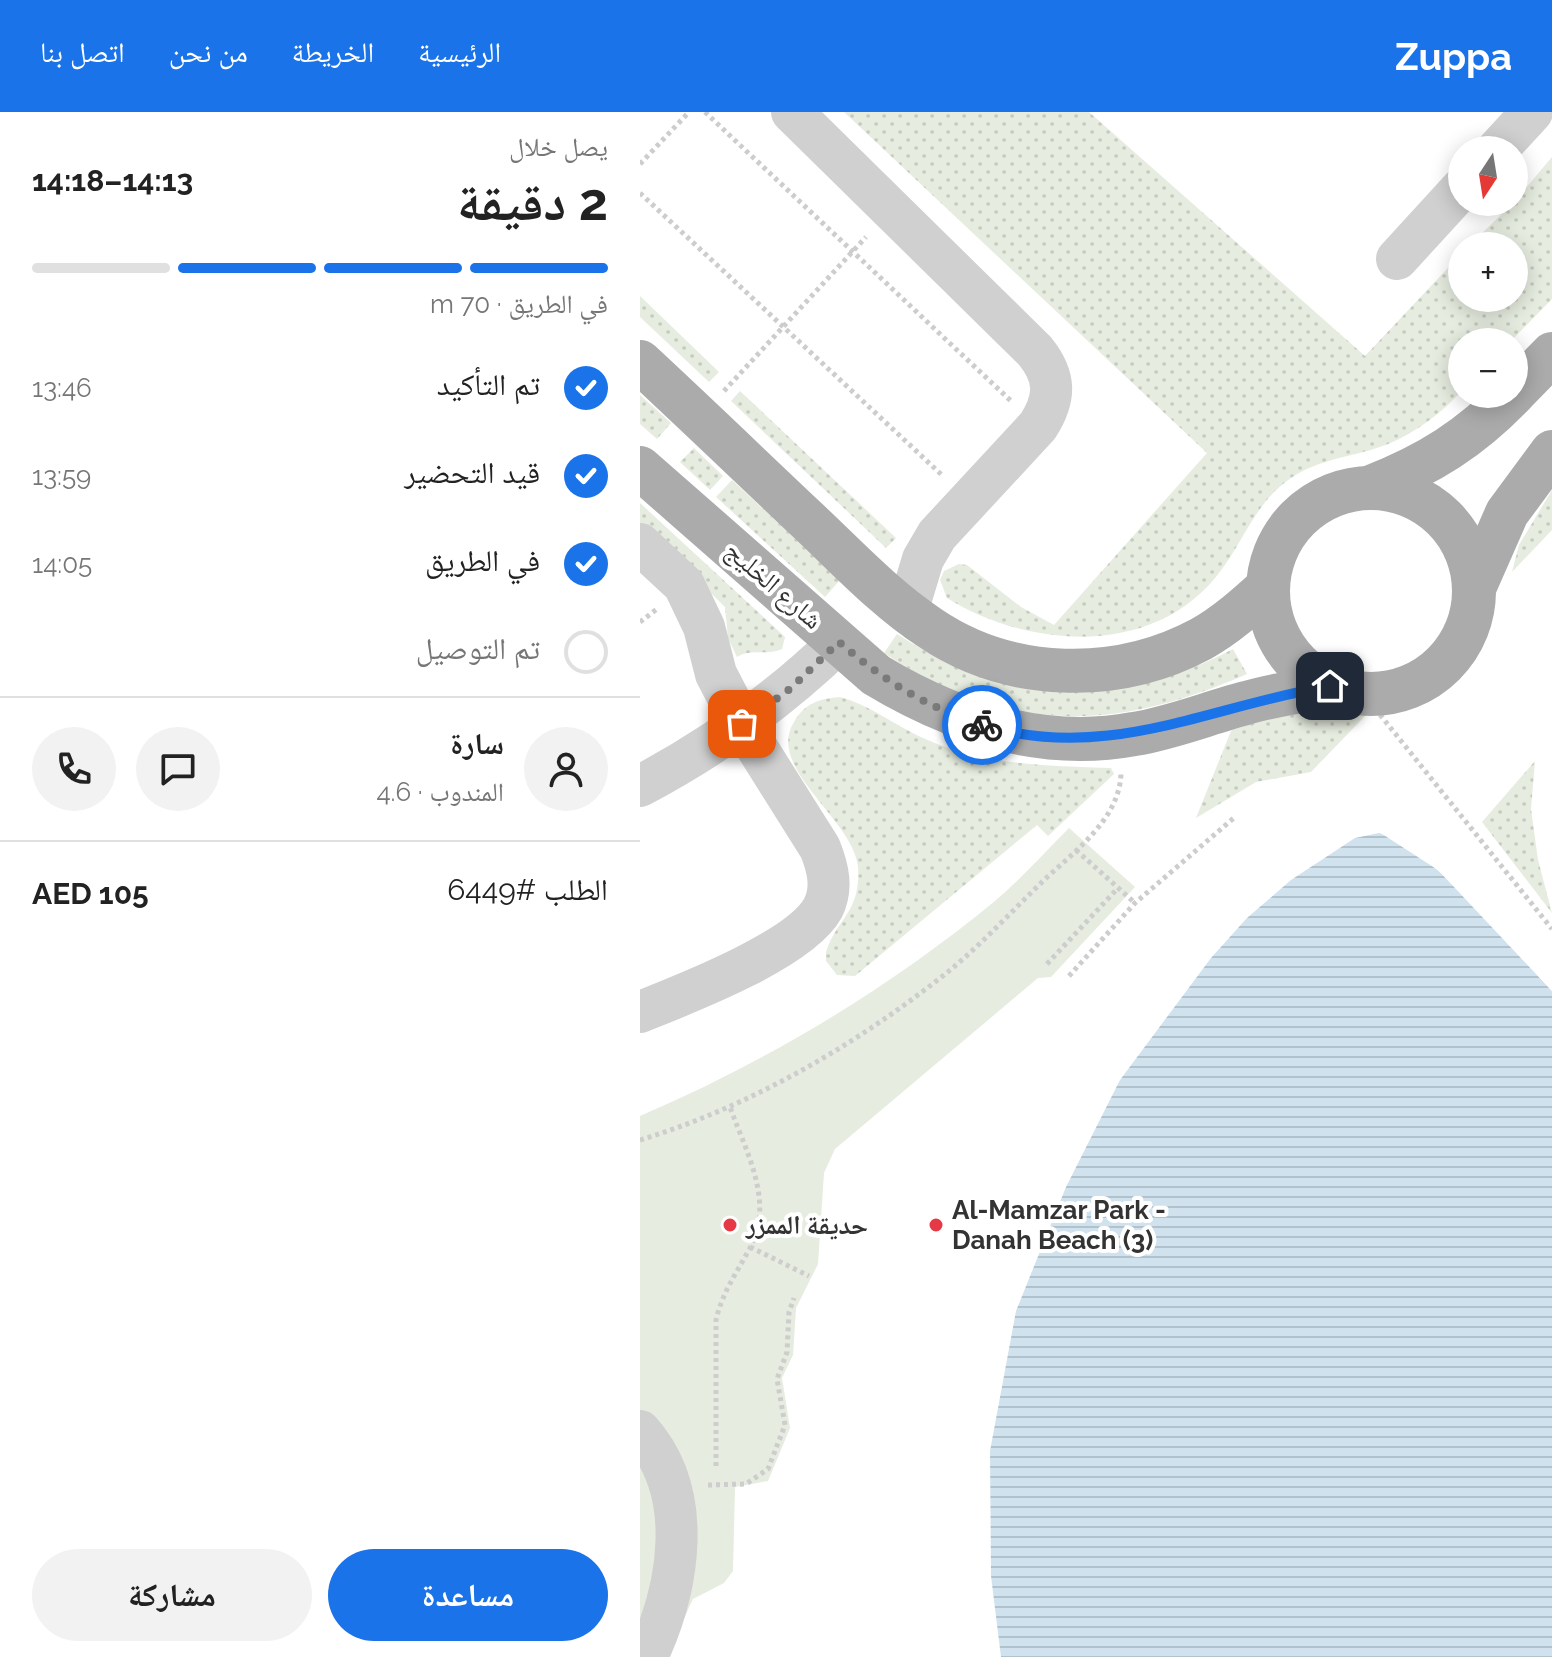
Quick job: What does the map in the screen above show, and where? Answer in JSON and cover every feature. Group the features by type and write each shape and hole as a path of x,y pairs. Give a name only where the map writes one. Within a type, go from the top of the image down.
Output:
{"main road":[{"path":"1528,379 1552,354"},
{"path":"640,362 895,602 959,645 998,660 1040,670 1082,671 1124,667 1164,656 1202,638 1237,615 1268,587"},
{"path":"1498,408 1453,448 1421,468 1371,487 1345,491 1320,501 1299,516 1282,537 1272,561 1268,587 1273,623 1290,656 1347,690 1393,693 1421,683 1445,665 1468,628 1475,586 1507,513 1552,452"},
{"name":"شارع الخليج","path":"640,468 876,675 915,698 999,730 1043,737 1088,739 1132,735 1250,702 1347,690"},
{"path":"1371,487 1397,491 1422,500 1443,516 1460,536 1471,560 1475,586"},
{"path":"839,642 895,602"}],"street":[{"path":"792,112 1048,367 1053,388 1049,409 1038,426 937,535 895,602"},
{"path":"1510,136 1532,112"},
{"path":"1397,259 1448,203"},
{"path":"640,544 684,585 690,595 704,627 716,674 742,724 824,858 829,888 823,907 811,924 757,959 640,1012"},
{"path":"640,786 742,724 791,688 839,642"},
{"path":"640,1431 670,1487 677,1553 667,1607 647,1657"}],"path":[{"path":"640,164 689,112"},
{"path":"705,112 1038,426"},
{"path":"640,193 970,500"},
{"path":"699,418 891,209"},
{"path":"1347,690 1552,929"},
{"path":"640,1140 730,1107 877,1023 946,974 1076,850 1117,800 1122,757 1132,735"},
{"path":"1069,976 1135,903 1235,817"},
{"path":"1076,850 1135,903"},
{"path":"1047,964 1118,888"},
{"path":"716,1466 716,1320 720,1301 757,1231 760,1200 730,1107"},
{"path":"750,1247 809,1276"},
{"path":"670,1487 746,1484 768,1469 785,1425 777,1379 787,1352 789,1312 794,1298"}],"shaded area":[{"path":"844,112 1089,112 1365,356 1448,268 1448,312 1528,312 1528,232 1483,232 1500,216 1528,216 1528,185 1552,157 1552,299 1524,328 1448,328 1448,404 1419,428 1399,439 1327,461 1303,471 1279,487 1261,508 1222,569 1195,598 1164,618 1129,631 1092,636 1054,635 1016,628 980,615 947,598 940,580 944,571 959,564 967,565 1021,607 1054,625 1207,453"},
{"path":"640,296 719,372 709,382 640,317"},
{"path":"740,391 896,538 886,548 731,401"},
{"path":"640,395 671,423 657,439 640,424"},
{"path":"694,448 723,476 710,490 680,462"},
{"path":"732,480 840,580 825,597 716,497"},
{"path":"1552,490 1552,530 1512,572 1519,545"},
{"path":"640,503 785,637 782,649 737,657 728,638 725,607 640,523"},
{"path":"897,634 939,658 980,675 1022,686 1063,691 1105,690 1147,683 1190,669 1233,649 1247,674 1152,707 1107,714 1062,716 1018,711 974,699 929,680 884,653"},
{"path":"840,697 862,705 923,738 969,754 1039,765 1111,768 1114,774 1048,836 1037,825 855,976 837,975 826,961 826,952 856,895 858,867 853,849 842,831 800,776 791,757 788,740 794,722 808,706"},
{"path":"1304,706 1367,714 1311,772 1256,782 1196,818 1231,731 1243,719"},
{"path":"1535,761 1531,809 1538,860 1552,913 1482,822"},
{"name":"حديقة الممزر","path":"1069,828 1135,887 1051,977 1038,978 835,1149 824,1173 818,1264 796,1308 793,1355 782,1378 790,1428 768,1481 735,1487 733,1571 724,1583 693,1599 674,1640 640,1657 640,1116 734,1072 869,993 995,901"}],"water":[{"path":"1379,833 1400,842 1447,879 1552,991 1552,1657 1001,1657 991,1576 990,1451 1016,1311 1066,1187 1120,1080 1211,958 1247,918 1291,880 1355,838"}],"pier":[{"path":"1376,830 1392,833 1441,867 1552,985 1552,991 1438,870"}],"way so far":[{"path":"742,724 791,688 839,642 876,675 915,698 982,725"}],"place":[{"name":"حديقة الممزر","path":"730,1225"},
{"name":"Al-Mamzar Park - Danah Beach (3)","path":"936,1225"}],"route":[{"path":"982,725 1043,737 1088,739 1132,735 1250,702 1330,686"}]}
